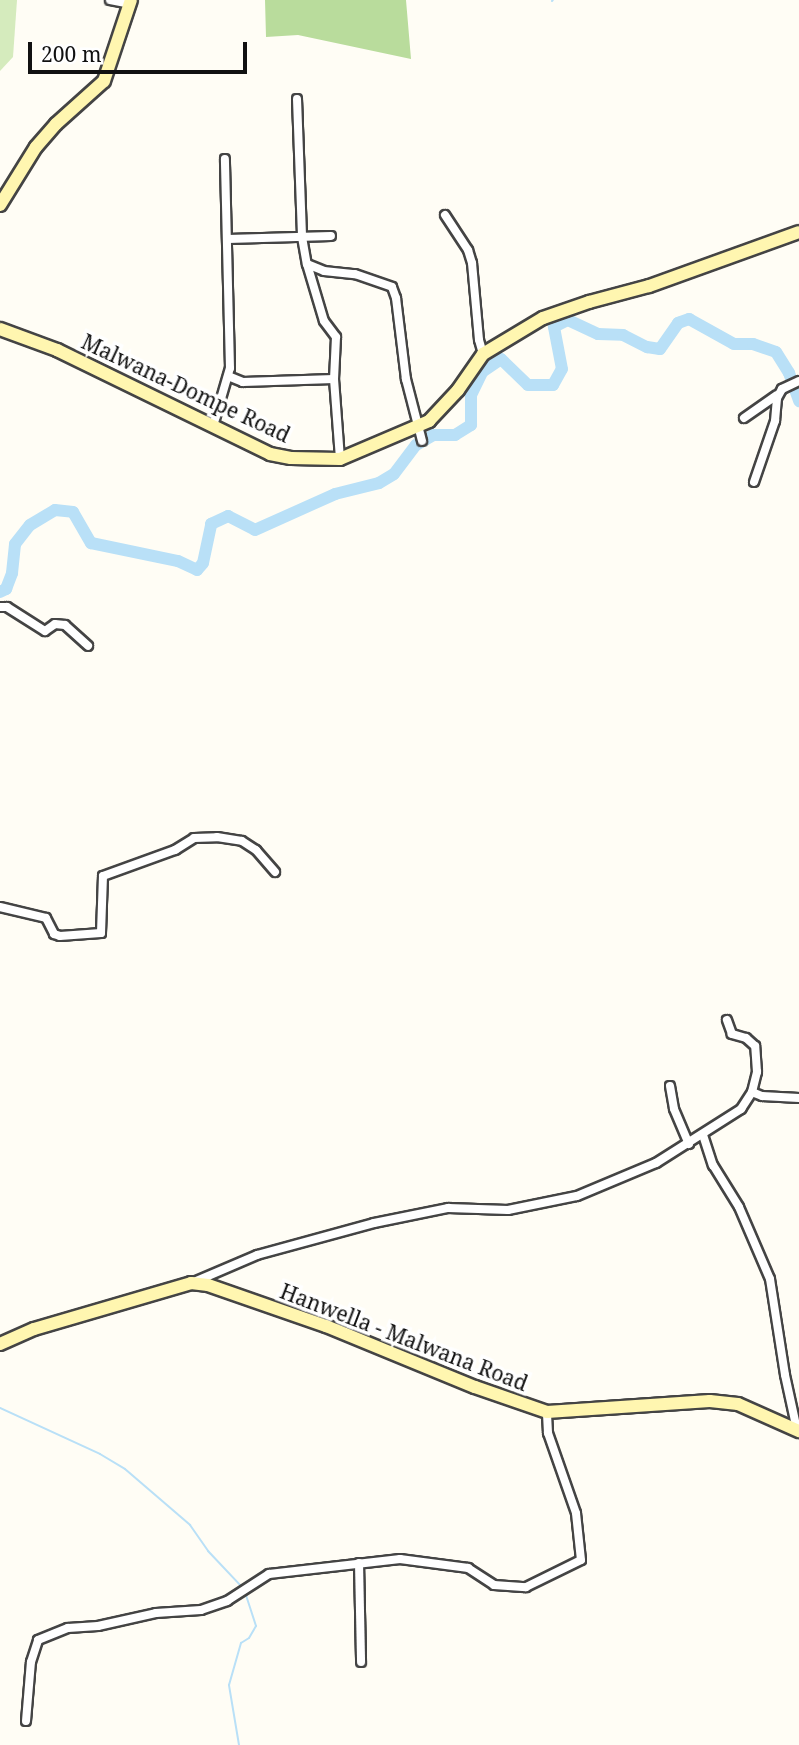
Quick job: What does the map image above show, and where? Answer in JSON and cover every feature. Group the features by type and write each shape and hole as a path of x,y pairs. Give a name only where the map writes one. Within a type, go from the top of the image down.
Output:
{"street":[{"path":"0,205 36,147 56,124 104,81 130,2 110,0"},
{"path":"297,100 302,237 324,321 337,338 334,379 340,459"},
{"path":"213,426 228,376 225,159"},
{"path":"444,215 468,250 472,263 479,340 483,354"},
{"name":"Malwana-Dompe Road","path":"0,330 57,350 270,454 291,458 340,459 429,421 458,390 483,354 543,318 649,286 799,232"},
{"path":"228,239 331,236"},
{"path":"307,264 324,271 355,275 392,287 396,298 401,351 422,441"},
{"path":"228,376 243,382 334,379"},
{"path":"744,418 797,381"},
{"path":"754,482 783,390"},
{"path":"0,607 7,607 45,631 55,624 65,625 88,646"},
{"path":"0,907 46,918 54,934 60,936 102,933 103,876 175,850 194,838 217,837 242,841 256,850 275,872"},
{"path":"191,1283 257,1255 374,1223 448,1208 508,1210 577,1196 656,1163 704,1135 741,1109 752,1092 757,1072 755,1046 746,1038 732,1034 727,1020"},
{"path":"670,1086 674,1109 689,1144"},
{"path":"752,1092 762,1096 799,1098"},
{"path":"704,1135 713,1165 739,1207 770,1279 785,1375 798,1431"},
{"name":"Hanwella - Malwana Road","path":"0,1344 34,1329 191,1283 208,1284 326,1326 475,1387 547,1412 710,1401 738,1404 798,1431"},
{"path":"26,1721 31,1662 38,1640 68,1628 98,1626 156,1613 201,1610 227,1601 269,1574 400,1559 468,1568 494,1585 526,1587 581,1560 576,1513 548,1433 547,1412"},
{"path":"359,1563 361,1662"}],"green space":[{"path":"0,0 17,0 13,57 0,71"},
{"path":"265,0 406,0 411,59 298,35 266,37"}],"waterway":[{"path":"0,592 6,589 12,573 15,544 30,525 55,510 73,512 91,543 178,561 197,570 203,563 211,524 228,516 255,530 335,494 379,483 394,474 416,445 433,435 455,435 471,425 471,395 482,372 501,359 528,385 553,385 562,369 554,327 568,320 598,334 623,335 647,347 660,349 678,323 689,319 734,344 753,344 776,352 789,373 799,401"},
{"path":"0,1408 100,1454 125,1469 190,1525 208,1551 242,1587"},
{"path":"239,1745 229,1685 241,1643 249,1638 256,1626 245,1592"}]}
